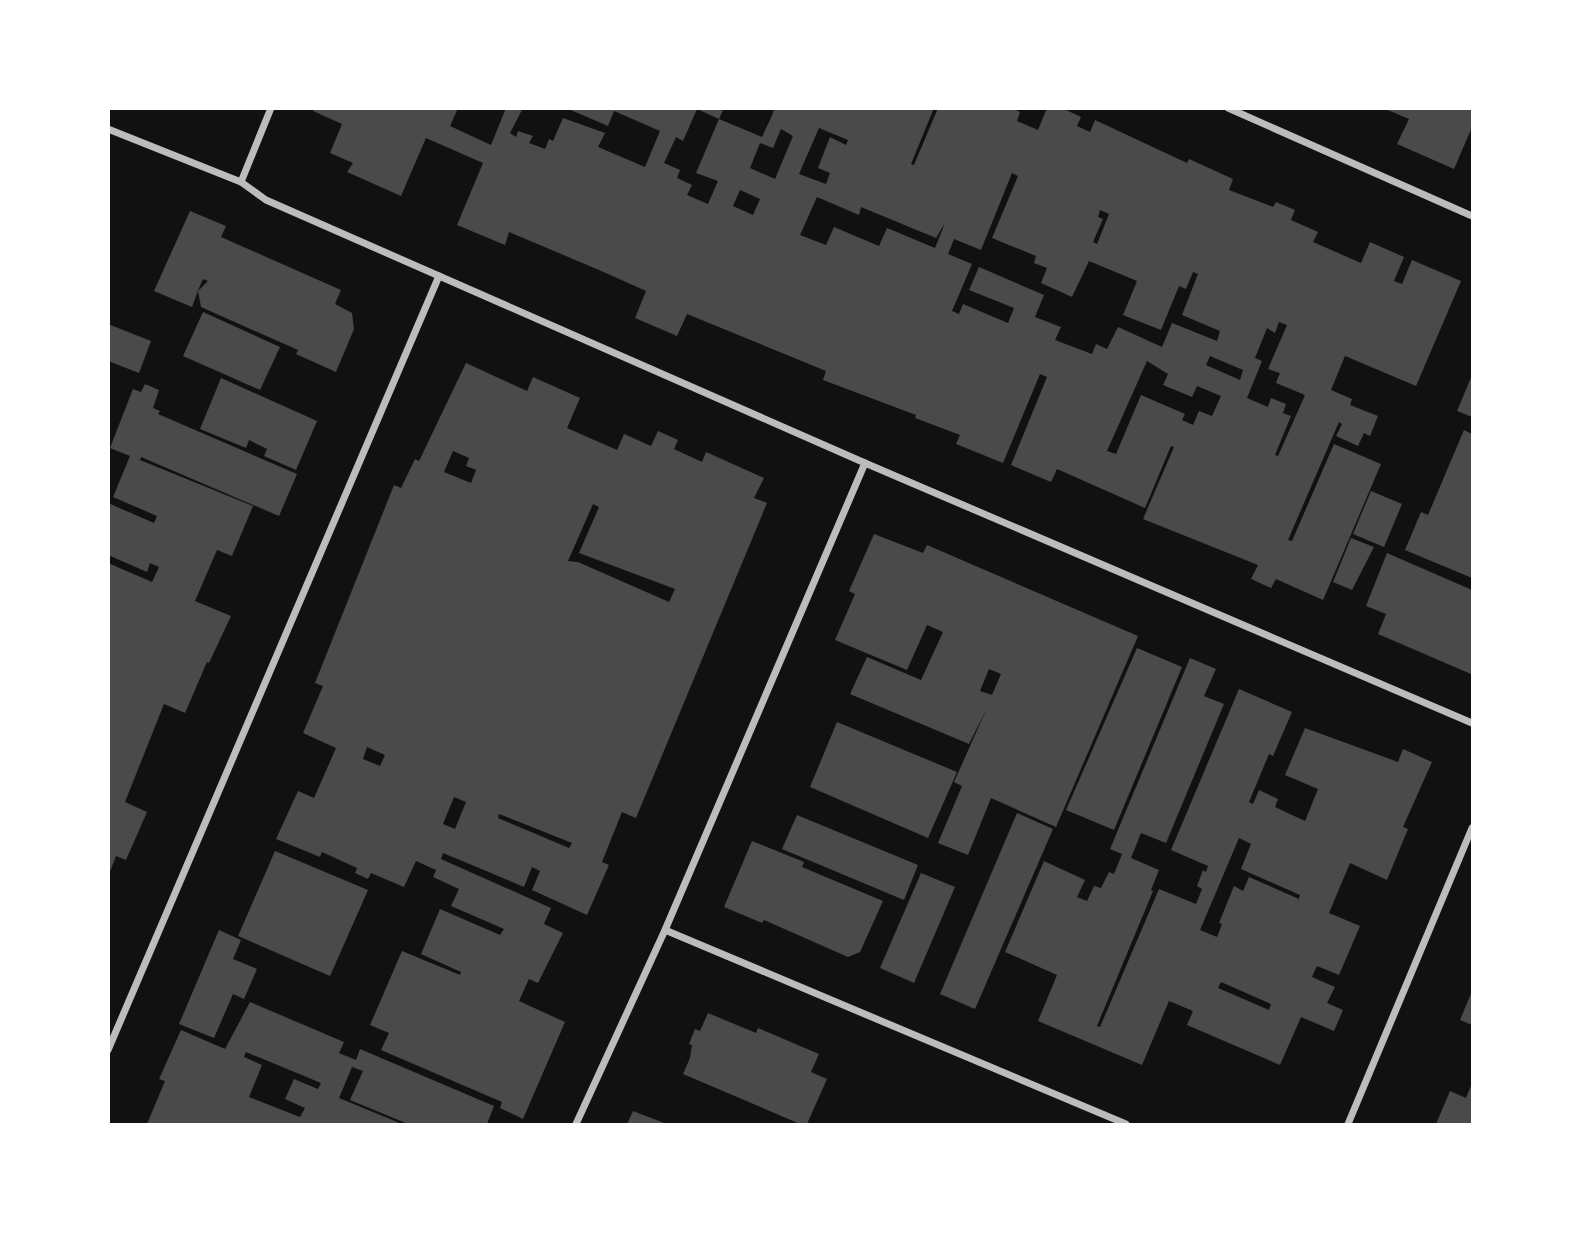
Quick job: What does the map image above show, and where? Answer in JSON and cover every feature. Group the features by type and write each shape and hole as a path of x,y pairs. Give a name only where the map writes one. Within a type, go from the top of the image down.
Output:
{"street":[{"path":"241,181 271,108"},
{"path":"1228,108 1472,216"},
{"path":"108,129 241,181 266,200 865,463 1472,723"},
{"path":"108,1050 439,276"},
{"path":"576,1125 665,930 865,463"},
{"path":"1348,1125 1472,828"},
{"path":"665,930 1126,1125"}],"building":[{"path":"314,108 458,108 450,126 491,145 506,108 523,108 510,133 516,137 518,131 533,136 529,143 545,149 549,139 553,141 563,118 605,133 598,147 645,167 660,131 614,111 608,126 566,108 724,108 719,119 762,137 774,111 769,108 934,108 911,164 914,165 938,108 1011,108 1020,112 1017,121 1038,130 1047,108 1062,108 1081,117 1077,126 1090,132 1095,120 1187,163 1189,159 1233,179 1229,190 1273,207 1276,202 1295,210 1291,220 1318,232 1313,242 1361,263 1370,242 1404,257 1394,281 1402,284 1412,260 1461,281 1416,386 1345,356 1331,390 1352,399 1350,405 1378,416 1370,436 1364,433 1358,446 1336,436 1342,424 1339,422 1288,540 1292,541 1334,444 1381,464 1323,600 1276,579 1271,588 1251,579 1258,565 1143,519 1174,447 1171,446 1145,508 1057,469 1051,482 1011,465 1047,377 1040,374 1003,463 956,444 960,435 915,418 916,415 823,380 826,371 687,314 677,336 635,318 646,291 599,270 509,232 505,245 457,225 483,163 426,138 401,196 347,172 353,163 330,153 342,124 313,111","holes":["697,109 719,119 696,173 718,181 708,204 687,195 692,185 677,178 680,170 664,163 676,137 683,141","819,128 848,140 846,145 830,137 818,168 830,173 826,184 799,174","781,129 793,136 775,179 750,168 760,143 773,148","1012,173 1018,176 992,238 1036,256 1034,263 1047,268 1041,283 1072,297 1089,261 1137,281 1123,315 1161,330 1179,286 1186,289 1193,272 1198,274 1182,315 1220,331 1217,341 1172,323 1162,347 1118,327 1107,349 1096,344 1092,354 1055,340 1061,327 1035,317 1044,295 979,267 969,290 1014,308 1008,323 963,304 959,314 952,311 972,264 948,254 954,239 981,250","740,190 760,199 753,215 733,206","817,197 859,215 861,207 936,238 945,223 935,248 887,228 879,246 834,227 826,245 800,235","1100,210 1109,214 1097,244 1093,242 1103,219 1098,217","1279,322 1287,325 1268,369 1280,373 1276,383 1305,395 1278,456 1275,455 1291,416 1283,413 1286,404 1271,398 1268,407 1247,398 1262,361 1255,358 1267,328 1275,333","1210,356 1243,370 1240,380 1206,365","1147,361 1168,374 1163,385 1192,397 1197,386 1221,396 1212,416 1199,411 1193,425 1182,420 1185,414 1141,395 1116,454 1107,451"]},
{"path":"1383,108 1472,108 1472,127 1454,169 1397,144 1409,119"},
{"path":"190,211 226,226 221,237 341,290 335,304 352,313 354,329 336,372 296,354 298,350 201,307 198,291 208,281 203,279 199,288 192,307 154,291"},
{"path":"203,312 280,347 260,390 183,356"},
{"path":"108,324 151,341 139,373 108,361"},
{"path":"466,363 527,391 533,377 580,398 567,428 617,450 624,434 651,446 658,431 678,440 674,449 702,462 706,452 764,478 754,498 767,503 636,818 622,812 602,862 609,865 587,915 532,890 540,871 532,867 524,887 443,853 441,859 551,908 544,924 563,933 538,983 529,979 519,1001 565,1022 523,1119 500,1108 502,1102 381,1050 389,1033 370,1025 402,951 460,975 461,972 421,954 440,909 500,935 504,929 451,906 459,889 433,877 436,870 416,861 404,887 371,873 368,879 355,873 357,868 322,852 320,857 276,839 298,791 314,798 336,748 303,733 323,686 315,683 394,485 401,488 415,459 419,461","holes":["453,451 469,458 466,466 476,470 471,483 444,472","593,504 599,507 579,553 675,589 669,602 578,562 568,561","367,747 385,755 380,766 363,759","454,797 466,802 455,829 443,824","499,814 572,843 569,848 498,818"]},
{"path":"1472,375 1472,417 1457,411"},
{"path":"221,378 317,421 296,470 264,456 267,449 249,440 246,448 200,429"},
{"path":"145,384 159,390 153,408 160,411 158,414 297,474 279,516 141,457 140,460 253,506 232,556 217,550 195,601 231,616 185,713 164,704 125,802 147,812 126,860 116,856 109,874 108,563 152,582 159,567 150,563 147,572 108,555 108,503 154,523 157,516 113,497 130,456 110,448 133,389 141,392"},
{"path":"1464,430 1472,434 1472,578 1405,550 1421,512 1428,515"},
{"path":"1371,491 1402,504 1384,547 1353,534"},
{"path":"874,534 923,553 927,545 1138,636 1056,827 991,798 968,855 938,843 962,786 954,782 987,708 969,744 850,694 867,657 921,680 943,632 927,625 907,670 835,640 855,594 849,591","holes":["989,669 1001,674 992,695 980,691"]},
{"path":"1351,538 1374,547 1352,590 1333,582"},
{"path":"1387,553 1472,590 1471,674 1378,634 1386,614 1366,606"},
{"path":"1137,648 1182,667 1114,830 1066,810"},
{"path":"1190,658 1216,669 1204,696 1224,704 1166,843 1141,833 1131,858 1159,870 1151,890 1153,891 1097,1026 1100,1027 1159,889 1196,904 1202,889 1197,886 1203,870 1206,872 1208,866 1171,850 1239,689 1292,712 1273,756 1269,754 1249,802 1253,804 1259,790 1278,799 1275,807 1305,821 1318,789 1285,775 1305,728 1398,762 1403,749 1432,762 1403,827 1408,829 1387,880 1350,863 1329,913 1360,926 1339,975 1317,966 1312,977 1335,987 1327,1003 1343,1010 1334,1031 1301,1017 1280,1065 1187,1025 1193,1011 1169,1001 1142,1065 1038,1021 1057,975 1005,952 1044,861 1085,880 1077,897 1087,901 1094,886 1101,888 1109,872 1114,874 1122,854 1110,849","holes":["1239,838 1251,844 1241,869 1300,895 1299,899 1249,877 1243,891 1234,886 1219,923 1222,924 1217,937 1200,930","1221,982 1271,1004 1269,1010 1218,988"]},
{"path":"837,722 957,772 928,838 810,787"},
{"path":"1017,813 1053,829 975,1009 940,994"},
{"path":"797,815 918,865 904,900 782,849"},
{"path":"752,841 804,862 802,867 883,901 860,952 848,957 764,920 762,923 724,907"},
{"path":"275,851 368,890 330,976 238,936"},
{"path":"921,873 955,887 914,983 880,968"},
{"path":"219,930 241,940 233,959 257,969 244,999 233,994 214,1038 179,1024"},
{"path":"1472,991 1472,1025 1460,1020"},
{"path":"250,1002 344,1042 339,1053 356,1060 360,1049 494,1106 487,1124 408,1124 350,1100 363,1071 352,1067 339,1098 402,1124 147,1124 165,1081 159,1079 181,1030 225,1049","holes":["246,1052 321,1083 318,1089 294,1079 285,1099 305,1108 300,1117 249,1097 262,1065 244,1057"]},
{"path":"708,1013 756,1033 758,1028 819,1054 811,1072 827,1079 807,1124 800,1124 683,1074 690,1058 692,1045 689,1044 695,1029 700,1031"},
{"path":"1472,1083 1472,1124 1436,1124 1450,1091 1466,1098"},
{"path":"633,1111 667,1124 627,1124"}]}
